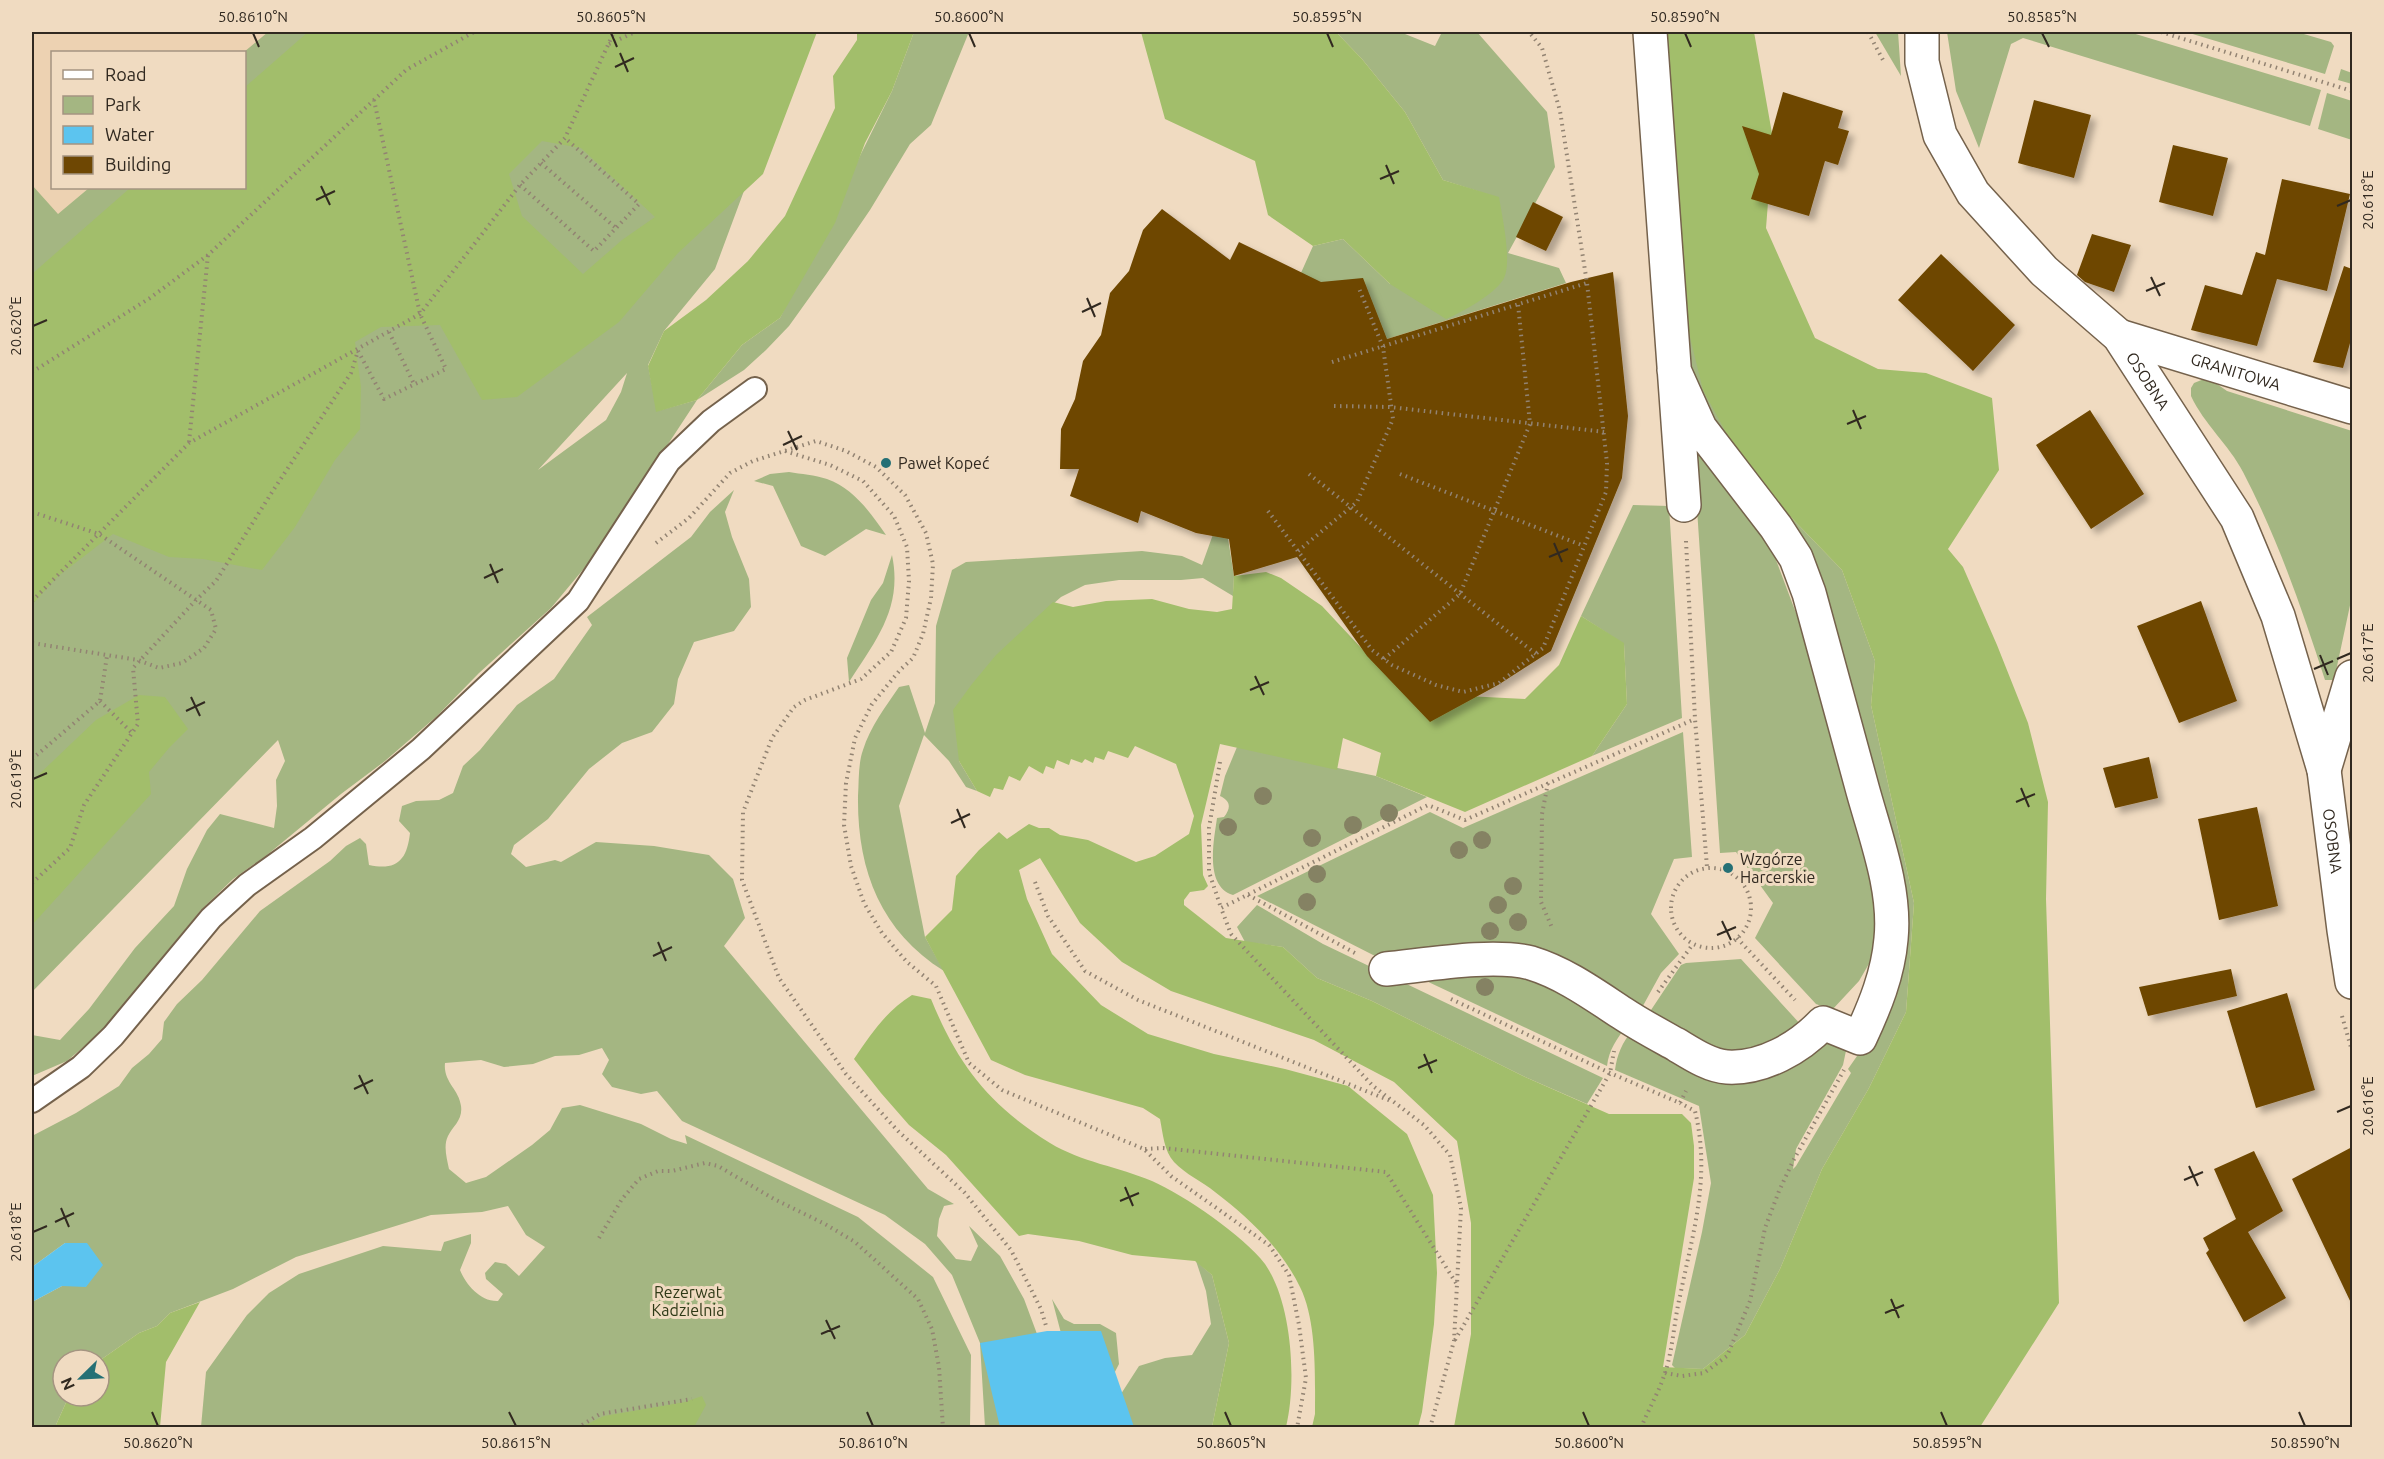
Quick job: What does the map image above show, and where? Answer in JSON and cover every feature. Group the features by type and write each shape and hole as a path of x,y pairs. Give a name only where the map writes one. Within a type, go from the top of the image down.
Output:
{"street":[{"path":"1650,32 1684,506"},
{"name":"OSOBNA","path":"1922,32 1922,62 1940,135 1973,193 2044,270 2119,336 2237,518 2278,616 2324,770 2352,982"},
{"name":"GRANITOWA","path":"2119,336 2352,407"},
{"path":"1386,969 1506,959 1534,964 1586,988 1636,1022 1702,1059 1726,1067 1757,1064 1780,1055 1803,1041 1823,1023 1860,1038 1875,1005 1887,969 1892,937 1890,906 1877,841 1809,593 1796,558 1776,527 1700,428 1674,370"},
{"name":"OSOBNA","path":"2324,770 2352,677"}],"lane":[{"path":"32,1101 81,1067 113,1036 211,918 247,885 313,838 421,749 563,616 581,597 669,461 711,421 755,389"}],"path":[{"path":"32,372 150,298 208,255 406,70 474,32"},
{"path":"32,601 189,442 420,314 520,185 565,138 614,32"},
{"path":"608,45 635,32"},
{"path":"1268,511 1372,650 1384,659 1436,685 1463,692 1499,683 1543,648 1606,492 1607,462 1587,283 1560,111 1542,48 1529,32"},
{"path":"1868,32 1884,62"},
{"path":"2162,32 2352,91"},
{"path":"358,350 384,399 446,369 420,314 374,100"},
{"path":"520,185 594,251 639,204 565,138"},
{"path":"542,163 616,228"},
{"path":"189,442 208,255"},
{"path":"1332,362 1587,283"},
{"path":"1298,551 1357,502 1393,419 1383,346 1358,286"},
{"path":"1384,659 1460,594 1530,424 1518,304"},
{"path":"389,332 414,384"},
{"path":"32,883 70,848 84,805 138,724 134,668 138,660 216,581 351,373 358,350"},
{"path":"1334,406 1390,407 1605,432"},
{"path":"652,546 689,518 730,473 753,461 816,441 846,451 876,467 905,495 926,533 933,564 931,598 923,634 913,658 872,704 855,738 846,783 844,825 851,866 864,903 882,933 907,962 936,986 969,1063 1002,1090 1144,1149 1171,1176 1269,1245 1289,1275 1299,1325 1306,1378 1297,1428"},
{"path":"784,451 830,465 863,481 894,516 907,547 909,581 906,618 891,652 861,679 805,700 794,707 772,738 743,812 742,880 778,978 846,1074 898,1131 964,1192 1011,1251 1041,1309 1047,1329"},
{"path":"1309,474 1536,654"},
{"path":"1401,474 1584,546"},
{"path":"1684,506 1695,719 1707,867"},
{"path":"32,512 99,534 211,610 216,629 204,648 182,663 159,669 138,660 32,643"},
{"path":"32,759 100,701 107,656"},
{"path":"100,701 132,733"},
{"path":"1221,908 1428,805 1465,820 1695,719"},
{"path":"1220,762 1209,839 1209,872 1231,934 1373,1086 1424,1125 1450,1155 1461,1208 1454,1341 1430,1428"},
{"path":"1548,783 1542,814 1541,902 1554,932"},
{"path":"1707,867 1722,869 1736,876 1746,887 1751,901 1751,916 1745,930 1734,942 1718,948 1702,948 1693,944 1676,930 1670,914 1671,898 1678,882 1692,872 1707,867"},
{"path":"1035,882 1048,916 1085,971 1138,1000 1394,1102"},
{"path":"1737,938 1802,1007"},
{"path":"1682,957 1693,944"},
{"path":"2341,1014 2352,1052"},
{"path":"1665,1373 1682,1376 1704,1373 1727,1356 1750,1301 1765,1228 1779,1191 1860,1038"},
{"path":"1680,1103 1702,1059"},
{"path":"1454,1341 1610,1074 1680,1103 1695,1111 1701,1138 1701,1176 1696,1230 1680,1295 1665,1373 1641,1428"},
{"path":"1144,1149 1163,1148 1386,1172 1458,1285"},
{"path":"599,1238 622,1199 639,1179 658,1171 672,1171 705,1163 718,1166 774,1199 825,1224 855,1242 918,1299 932,1329 939,1366 944,1428"},
{"path":"577,1428 600,1414 692,1399"}],"shaded area":[{"path":"32,32 308,32 246,51 51,51 51,189 129,189 32,274"}],"green space":[{"path":"268,32 803,32 715,269 664,331 648,365 657,411 697,400 596,554 551,608 479,673 437,716 385,761 267,855 233,879 201,910 101,1032 67,1061 32,1076 32,1035 60,1040 89,1009 135,948 174,906 187,869 207,830 220,814 274,828 277,806 276,780 285,761 278,740 32,992 32,274 34,271 32,268 32,185 58,214 88,189 246,189 245,51","holes":["627,373 621,392 606,420 538,470"]},
{"path":"308,32 817,32 763,174 678,253 619,322 517,397 482,400 440,325 381,327 355,342 361,387 360,429 335,460 295,527 262,570 203,559 169,557 113,534 57,577 32,605 32,274 129,189 246,189 246,86","holes":["542,141 581,148 655,217 622,240 583,274 522,216 509,174"]},
{"path":"857,32 914,32 892,91 865,143 835,223 780,318 742,345 697,400 656,412 648,366 664,331 706,300 748,261 785,216 835,108 833,76 857,40"},
{"path":"914,32 969,32 931,125 910,144 870,210 789,326 744,370 697,400 742,345 780,318 892,91"},
{"path":"1141,32 1336,32 1362,59 1405,112 1443,180 1499,197 1507,252 1506,273 1503,280 1469,308 1446,319 1390,284 1343,239 1313,246 1268,215 1255,161 1165,119"},
{"path":"1336,32 1400,32 1435,46 1442,32 1477,32 1547,112 1555,167 1508,253 1559,268 1566,283 1387,339 1296,284 1313,246 1343,239 1390,284 1499,198 1443,180 1405,112 1362,59"},
{"path":"1656,32 1754,32 1773,139 1766,228 1815,338 1878,369 1926,373 1992,398 1999,470 1948,549 1963,567 2028,723 2048,802 2046,899 2059,1303 1980,1427 1454,1427 1471,1334 1471,1223 1457,1141 1394,1082 1314,1040 1171,991 1122,962 1080,923 1040,858 1019,870 1027,899 1052,954 1101,1005 1148,1034 1214,1054 1285,1069 1348,1086 1407,1134 1433,1195 1437,1273 1434,1324 1418,1427 1312,1427 1315,1414 1315,1366 1310,1316 1300,1287 1274,1247 1240,1212 1174,1162 1166,1148 1160,1119 1143,1108 1025,1075 991,1060 925,937 952,910 956,876 999,832 1007,839 1029,824 1039,828 1049,828 1060,835 1088,840 1136,862 1155,856 1189,834 1194,816 1176,764 1135,746 1128,758 1108,751 1104,760 1095,757 1093,763 1085,759 1082,763 1071,759 1069,765 1057,760 1054,769 1046,766 1043,774 1029,766 1020,781 1009,776 1003,790 994,788 990,797 977,791 959,761 953,710 996,655 1053,602 1073,607 1106,601 1152,599 1189,609 1217,612 1232,609 1234,576 1266,572 1281,578 1322,606 1364,651 1466,696 1525,699 1559,665 1581,616 1624,643 1627,704 1592,756 1465,812 1376,776 1381,753 1343,738 1337,770 1220,744 1201,825 1203,875 1208,886 1204,890 1190,892 1184,900 1184,905 1226,938 1283,947 1317,978 1372,1001 1523,1076 1609,1114 1682,1114 1691,1123 1694,1178 1663,1367 1703,1369 1745,1335 1780,1269 1822,1169 1869,1088 1906,1012 1914,903 1871,705 1875,661 1842,570 1784,510 1735,449 1703,390 1686,321"},
{"path":"1875,32 1898,32 1901,76"},
{"path":"1947,32 2129,32 2321,90 2310,126 2023,38 2011,44 1979,148 1956,91"},
{"path":"2186,32 2297,32 2331,42 2334,46 2325,74"},
{"path":"2341,69 2352,73 2352,84 2338,80"},
{"path":"2327,93 2352,101 2352,140 2318,129"},
{"path":"1674,275 1735,449 1784,510 1842,570 1875,661 1871,705 1914,903 1906,1012 1869,1088 1822,1169 1780,1269 1745,1335 1703,1369 1675,1368 1672,1365 1711,1183 1699,1106 1615,1070 1623,1044 1633,1030 1692,1065 1823,1035 1847,1046 1843,1065 1796,1149 1793,1169 1851,1073 1848,1069 1871,1036 1888,1001 1852,720 1737,463 1692,385"},
{"path":"2204,379 2227,391 2352,431 2352,596 2333,680 2325,680 2288,574 2256,497 2231,453 2191,396 2194,383"},
{"path":"1692,434 1773,552 1802,629 1833,726 1875,897 1877,927 1870,962 1859,981 1832,1010 1816,1004 1755,938 1773,903 1736,852 1720,853"},
{"path":"789,472 837,483 853,495 886,535 866,529 825,556 801,546 773,486 754,481 770,474"},
{"name":"Rezerwat Kadzielnia","path":"734,490 725,512 732,537 749,579 751,607 734,631 694,642 678,679 674,704 652,732 622,743 589,769 548,819 514,845 511,854 526,867 555,860 561,862 596,842 654,846 709,855 733,879 745,918 724,946 928,1189 954,1204 944,1206 939,1219 937,1236 956,1259 971,1261 978,1246 969,1226 1000,1256 1024,1299 1040,1342 1001,1427 985,1427 980,1343 952,1275 925,1244 885,1215 682,1121 657,1091 641,1094 612,1087 602,1074 609,1060 602,1048 579,1055 555,1056 533,1064 504,1067 481,1060 445,1063 446,1075 461,1106 459,1119 450,1132 446,1144 449,1169 466,1183 486,1177 550,1130 562,1108 580,1105 641,1124 687,1144 685,1135 858,1217 933,1277 971,1355 970,1427 201,1427 206,1372 247,1315 269,1293 299,1274 383,1246 441,1251 444,1242 471,1234 471,1243 460,1270 466,1281 480,1296 498,1301 503,1294 486,1279 485,1273 495,1262 506,1264 519,1276 545,1247 526,1235 508,1206 482,1212 431,1215 296,1257 233,1289 170,1313 157,1326 139,1333 111,1353 111,1348 51,1348 51,1408 64,1408 55,1427 32,1427 32,1302 62,1286 86,1286 87,1243 65,1243 32,1267 32,1136 76,1113 119,1086 132,1068 162,1039 164,1022 177,1004 202,980 260,911 330,861 346,846 360,838 366,844 369,865 387,866 399,861 406,850 410,833 399,821 402,806 416,801 439,800 453,793 463,766 480,750 517,705 554,679 592,625 587,617 691,537 710,512"},
{"path":"1633,505 1669,506 1682,718 1592,756 1627,704 1624,644 1581,616"},
{"path":"1216,526 1226,526 1234,576 1233,596 1203,578 1119,580 1085,585 1061,597 1035,620 959,761 977,791 966,787 949,761 924,735 899,806 925,937 944,971 903,937 888,917 877,896 862,849 858,796 860,761 866,741 899,687 909,685 925,733 935,703 936,626 952,570 966,562 1142,551 1182,556 1202,565"},
{"path":"892,555 894,591 885,623 849,682 847,658 871,600 883,583"},
{"path":"139,695 165,697 188,729 149,772 151,794 32,925 32,781 96,720"},
{"path":"1683,732 1692,857 1674,859 1651,914 1679,954 1661,973 1639,1013 1596,987 1377,957 1257,896 1430,812 1463,828"},
{"path":"1237,747 1376,776 1427,797 1233,895 1224,890 1218,882 1214,872 1213,850 1217,818 1224,817 1229,808 1228,802 1220,796 1225,776"},
{"path":"1257,905 1323,944 1603,1078 1587,1104 1523,1076 1372,1001 1317,978 1283,947 1245,942 1237,927"},
{"path":"1741,959 1802,1026 1810,1028 1733,1058 1650,1021 1651,1010 1681,965"},
{"path":"1524,968 1627,1025 1612,1049 1607,1066 1405,971"},
{"path":"912,995 931,999 941,1023 964,1064 993,1098 1028,1129 1062,1150 1165,1187 1213,1217 1243,1241 1265,1264 1281,1300 1290,1343 1291,1388 1286,1427 1212,1427 1229,1343 1212,1275 1195,1261 1132,1255 1079,1241 1028,1234 1019,1236 946,1155 909,1125 881,1093 854,1059 887,1016"},
{"path":"1196,1261 1212,1275 1229,1343 1212,1427 1099,1428 1139,1366 1165,1358 1192,1355 1211,1324 1206,1291"},
{"path":"1052,1299 1064,1319 1074,1324 1100,1324 1116,1333 1119,1364 1103,1395 1072,1375"},
{"path":"200,1302 166,1362 160,1427 55,1427 64,1408 111,1408 111,1353 139,1333 157,1326 170,1313"},
{"path":"702,1396 706,1405 694,1427 581,1427 604,1416 685,1402"}],"water":[{"path":"65,1243 87,1243 103,1265 86,1287 62,1286 32,1302 32,1267"},
{"path":"1047,1331 1101,1331 1134,1427 1000,1427 980,1343"}],"building":[{"path":"1783,92 1843,111 1838,128 1849,131 1838,165 1825,161 1809,216 1751,199 1759,174 1742,126 1771,135"},
{"path":"2034,100 2091,115 2074,178 2018,163"},
{"path":"2173,145 2228,158 2213,216 2159,202"},
{"path":"2282,179 2350,194 2327,291 2277,279 2257,346 2191,330 2205,285 2242,295 2256,252 2265,255"},
{"path":"1533,202 1563,217 1546,251 1516,237"},
{"path":"1162,209 1230,260 1239,242 1321,282 1363,278 1387,339 1571,282 1613,272 1628,416 1622,478 1551,651 1498,685 1430,722 1367,656 1297,557 1234,576 1229,539 1196,533 1141,511 1138,523 1070,496 1079,469 1060,469 1061,429 1075,399 1083,361 1101,335 1110,293 1129,271 1143,230"},
{"path":"2092,234 2131,245 2114,292 2085,282 2077,275"},
{"path":"1941,254 2015,325 1973,371 1898,300"},
{"path":"2344,266 2352,269 2352,336 2343,368 2313,362"},
{"path":"2090,410 2144,494 2091,529 2036,445"},
{"path":"2201,601 2237,701 2179,723 2137,626"},
{"path":"2149,757 2158,798 2115,808 2103,768"},
{"path":"2257,807 2278,906 2219,920 2198,819"},
{"path":"2231,969 2237,996 2148,1016 2139,987"},
{"path":"2287,993 2315,1090 2256,1108 2227,1011"},
{"path":"2352,1147 2352,1305 2292,1179"},
{"path":"2254,1151 2283,1211 2248,1232 2286,1298 2244,1322 2206,1253 2209,1250 2203,1238 2236,1219 2214,1169"}],"place":[{"name":"Paweł Kopeć","path":"886,463"},
{"name":"Wzgórze Harcerskie","path":"1728,868"}]}
